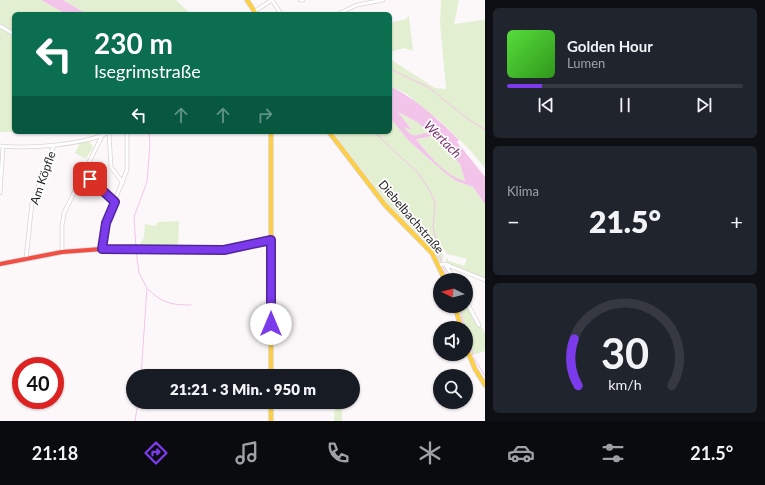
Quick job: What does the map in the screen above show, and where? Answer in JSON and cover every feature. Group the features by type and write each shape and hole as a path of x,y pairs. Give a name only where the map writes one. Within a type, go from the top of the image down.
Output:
{"street":[{"path":"247,0 255,12"},
{"path":"257,12 272,0 279,12"},
{"path":"342,12 357,5 383,0"},
{"path":"0,26 12,33"},
{"path":"0,193 1,146 20,148 54,145 106,134"},
{"path":"110,134 111,167 123,183"},
{"path":"102,249 106,223 123,183 128,166 127,134"},
{"path":"271,134 271,369"},
{"name":"Diebelbachstraße","path":"331,134 385,205 422,241 439,265 442,273"},
{"path":"62,252 62,219 83,172 102,136"},
{"name":"Am Köpfle","path":"26,259 32,203 54,145"},
{"path":"83,172 115,202"},
{"path":"0,264 62,252 102,249 224,250 271,240"},
{"path":"445,264 450,273"},
{"path":"439,265 445,264 485,280"},
{"path":"472,313 479,325"},
{"path":"472,361 485,384"},
{"path":"271,409 271,421"}],"green space":[{"path":"0,0 41,0 62,12 12,12 12,132 0,132"},
{"path":"63,0 176,0 189,12 84,12"},
{"path":"441,0 459,0 454,24 484,20 485,18 485,168 471,151 438,119 426,111 407,94 392,87 392,60 435,88 446,89 440,23"},
{"path":"409,16 413,51 404,48 392,51 392,22 406,19"},
{"path":"396,111 417,122 430,134 415,136 409,134 402,126 412,129"},
{"path":"392,120 409,141 445,173 456,181 473,187 485,204 485,278 446,263 446,257 449,261 464,266 467,259 447,254 443,248 443,262 440,263 420,236 389,205 335,134 392,134"},
{"path":"433,136 460,164 465,181 451,175 437,164 415,138"},
{"path":"88,140 93,147 86,159 75,153 81,141"},
{"path":"179,221 178,248 138,247 144,237 145,224 156,226 157,222"},
{"path":"460,313 473,313 485,333 485,351 473,355 473,321 463,321"},
{"path":"335,409 342,409 342,421 334,421"}],"water":[{"path":"41,0 63,0 84,12 62,12"},
{"name":"Wertach","path":"392,87 418,103 459,140 457,142 485,177 485,204 473,187 456,181 409,141 392,120","holes":["398,112 417,122 430,133 416,135 410,134 404,127 412,130","433,136 460,164 465,181 444,169 432,158 416,139"]}],"waterway":[{"path":"392,70 428,87 468,119 485,130"},
{"path":"136,248 134,217 147,182 150,144 149,134"},
{"path":"376,134 418,173 431,193 435,203 433,227 441,262"},
{"path":"136,251 139,273 147,288 141,369"},
{"path":"443,266 446,273"},
{"path":"148,289 162,300 172,304 191,305"},
{"path":"461,313 463,321"},
{"path":"474,358 485,376"},
{"path":"135,421 137,409"}],"traffic: slow":[{"path":"247,0 255,12"},
{"path":"271,134 271,369"},
{"path":"331,134 385,205 432,253 442,273"},
{"path":"457,313 459,321"},
{"path":"472,361 485,385"},
{"path":"271,409 271,421"}],"traffic: jam":[{"path":"0,264 62,252 102,249 224,250 271,240"}],"route":[{"path":"90,179 115,202 106,223 102,249 224,250 271,240 271,324"}]}
